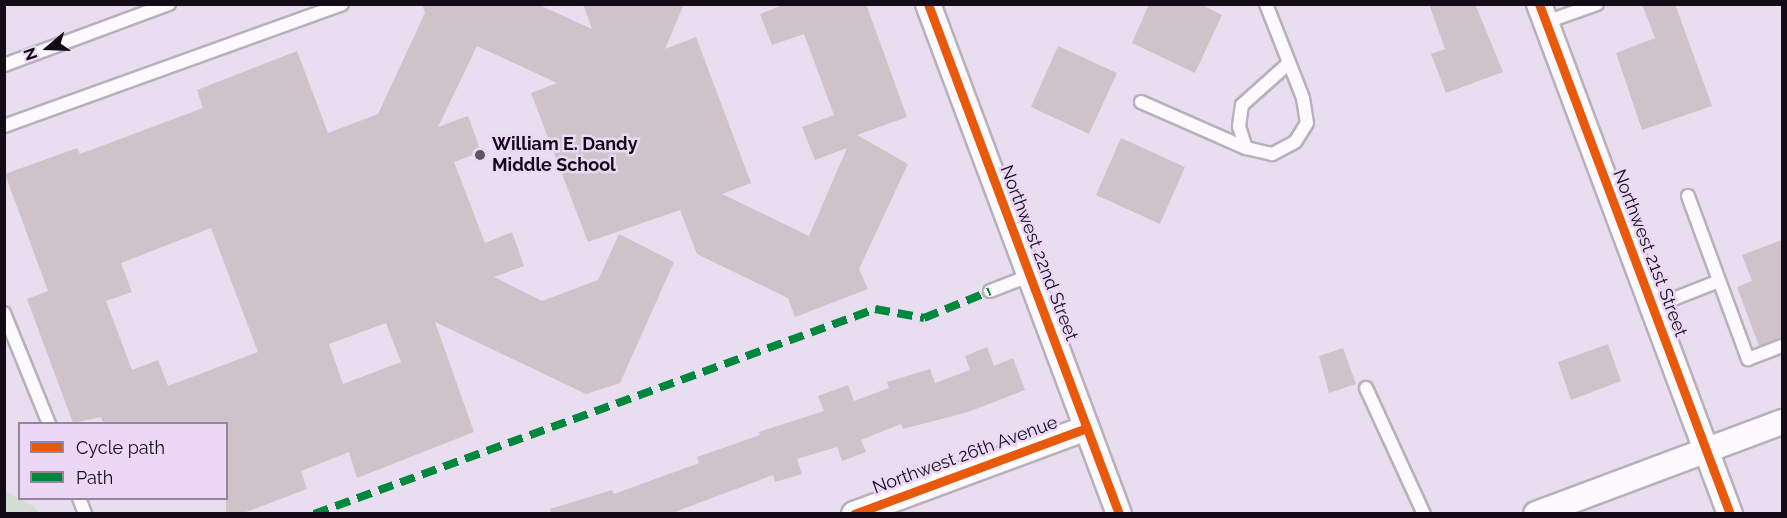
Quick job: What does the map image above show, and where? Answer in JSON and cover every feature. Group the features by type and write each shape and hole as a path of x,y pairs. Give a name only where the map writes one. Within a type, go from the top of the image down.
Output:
{"street":[{"name":"Northwest 22nd Street","path":"928,4 1119,513"},
{"name":"Northwest 21st Street","path":"1542,13 1730,513"},
{"path":"1536,513 1782,422"},
{"name":"Northwest 26th Avenue","path":"854,513 1087,428"}],"lane":[{"path":"4,65 169,4"},
{"path":"4,126 342,4"},
{"path":"1140,102 1246,148 1272,154 1295,142 1307,123 1289,63 1266,4"},
{"path":"1542,13 1597,4"},
{"path":"1246,148 1239,126 1242,105 1289,63"},
{"path":"1688,196 1748,359 1782,346"},
{"path":"990,291 1029,276"},
{"path":"1653,307 1719,281"},
{"path":"4,313 49,422"},
{"path":"1366,388 1424,513"}],"shaded area":[{"path":"5,491 18,500 35,507 39,513 5,513"}],"building":[{"path":"422,4 537,4 592,29 583,4 684,4 665,49 696,37 751,183 722,194 809,236 847,148 815,160 802,127 834,115 804,34 772,45 760,14 785,4 866,4 907,117 857,135 908,164 859,269 868,289 795,317 788,298 697,254 680,210 588,242 531,93 557,83 477,46 438,127 468,116 481,152 454,162 485,243 512,232 524,266 494,277 542,301 598,280 619,234 674,262 620,383 586,394 435,322 474,432 357,478 349,452 301,471 307,489 243,513 226,513 228,422 103,422 101,417 73,422 27,299 48,291 5,174 77,148 80,154 203,108 197,90 297,51 328,133 378,114 425,13","holes":["211,228 258,352 168,386 158,360 132,370 106,301 132,292 121,263","386,323 401,362 343,384 329,344"]},
{"path":"1149,4 1200,4 1222,15 1195,73 1132,43"},
{"path":"1429,4 1475,4 1503,72 1446,93 1431,54 1445,49"},
{"path":"1642,4 1675,4 1712,106 1642,130 1616,53 1655,38"},
{"path":"1058,46 1117,73 1089,134 1031,107"},
{"path":"1121,138 1185,167 1160,224 1096,195"},
{"path":"1782,240 1782,337 1759,346 1737,287 1752,281 1742,255"},
{"path":"1608,344 1621,381 1571,400 1558,362"},
{"path":"987,347 994,366 1013,358 1025,390 968,412 903,429 901,424 861,440 866,452 842,461 837,447 797,459 802,474 775,482 773,475 672,513 551,513 550,509 612,490 614,494 699,463 697,457 760,435 759,432 824,411 818,396 848,385 854,401 889,388 887,382 930,369 935,383 970,370 965,356"},
{"path":"1343,348 1356,384 1329,393 1319,356"}],"marked path":[{"path":"314,514 875,309 924,318 990,291"}],"cycle path":[{"path":"928,4 1119,514"},
{"path":"1539,4 1730,514"},
{"path":"854,514 1087,428"}],"place":[{"name":"William E. Dandy Middle School","path":"480,155"}]}
